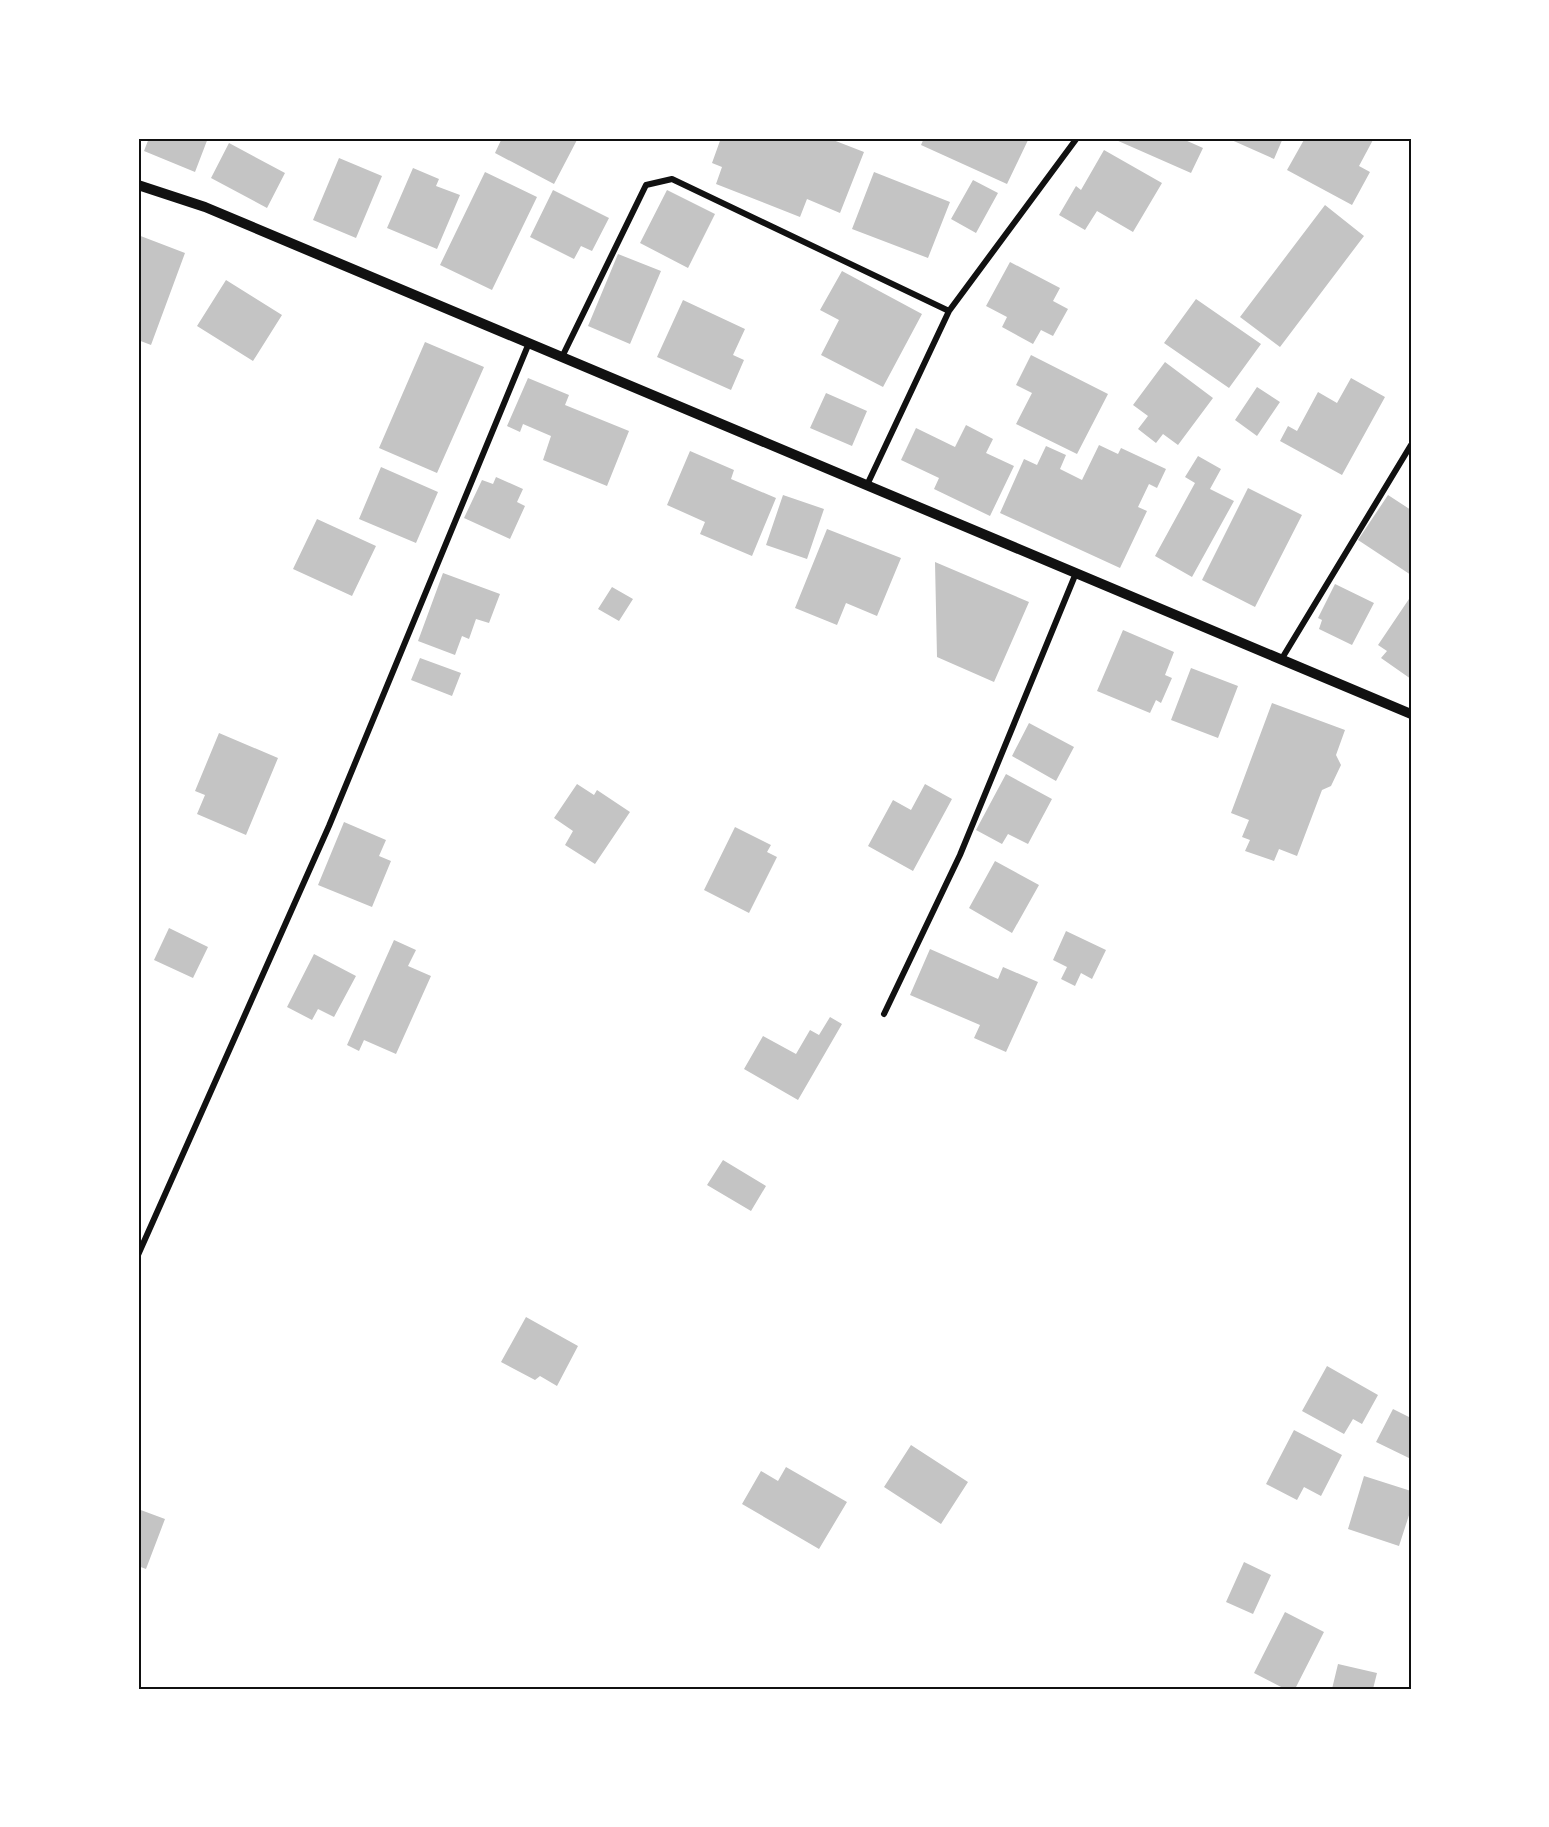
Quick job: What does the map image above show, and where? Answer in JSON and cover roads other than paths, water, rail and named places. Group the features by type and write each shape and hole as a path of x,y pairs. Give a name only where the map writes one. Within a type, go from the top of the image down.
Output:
{"street":[{"path":"867,485 949,311 1077,138"},
{"path":"562,358 646,185 672,179 949,311"},
{"path":"138,185 205,207 1411,714"},
{"path":"138,1255 329,826 529,343"},
{"path":"1281,660 1411,445"},
{"path":"884,1014 960,855 1076,573"}]}
